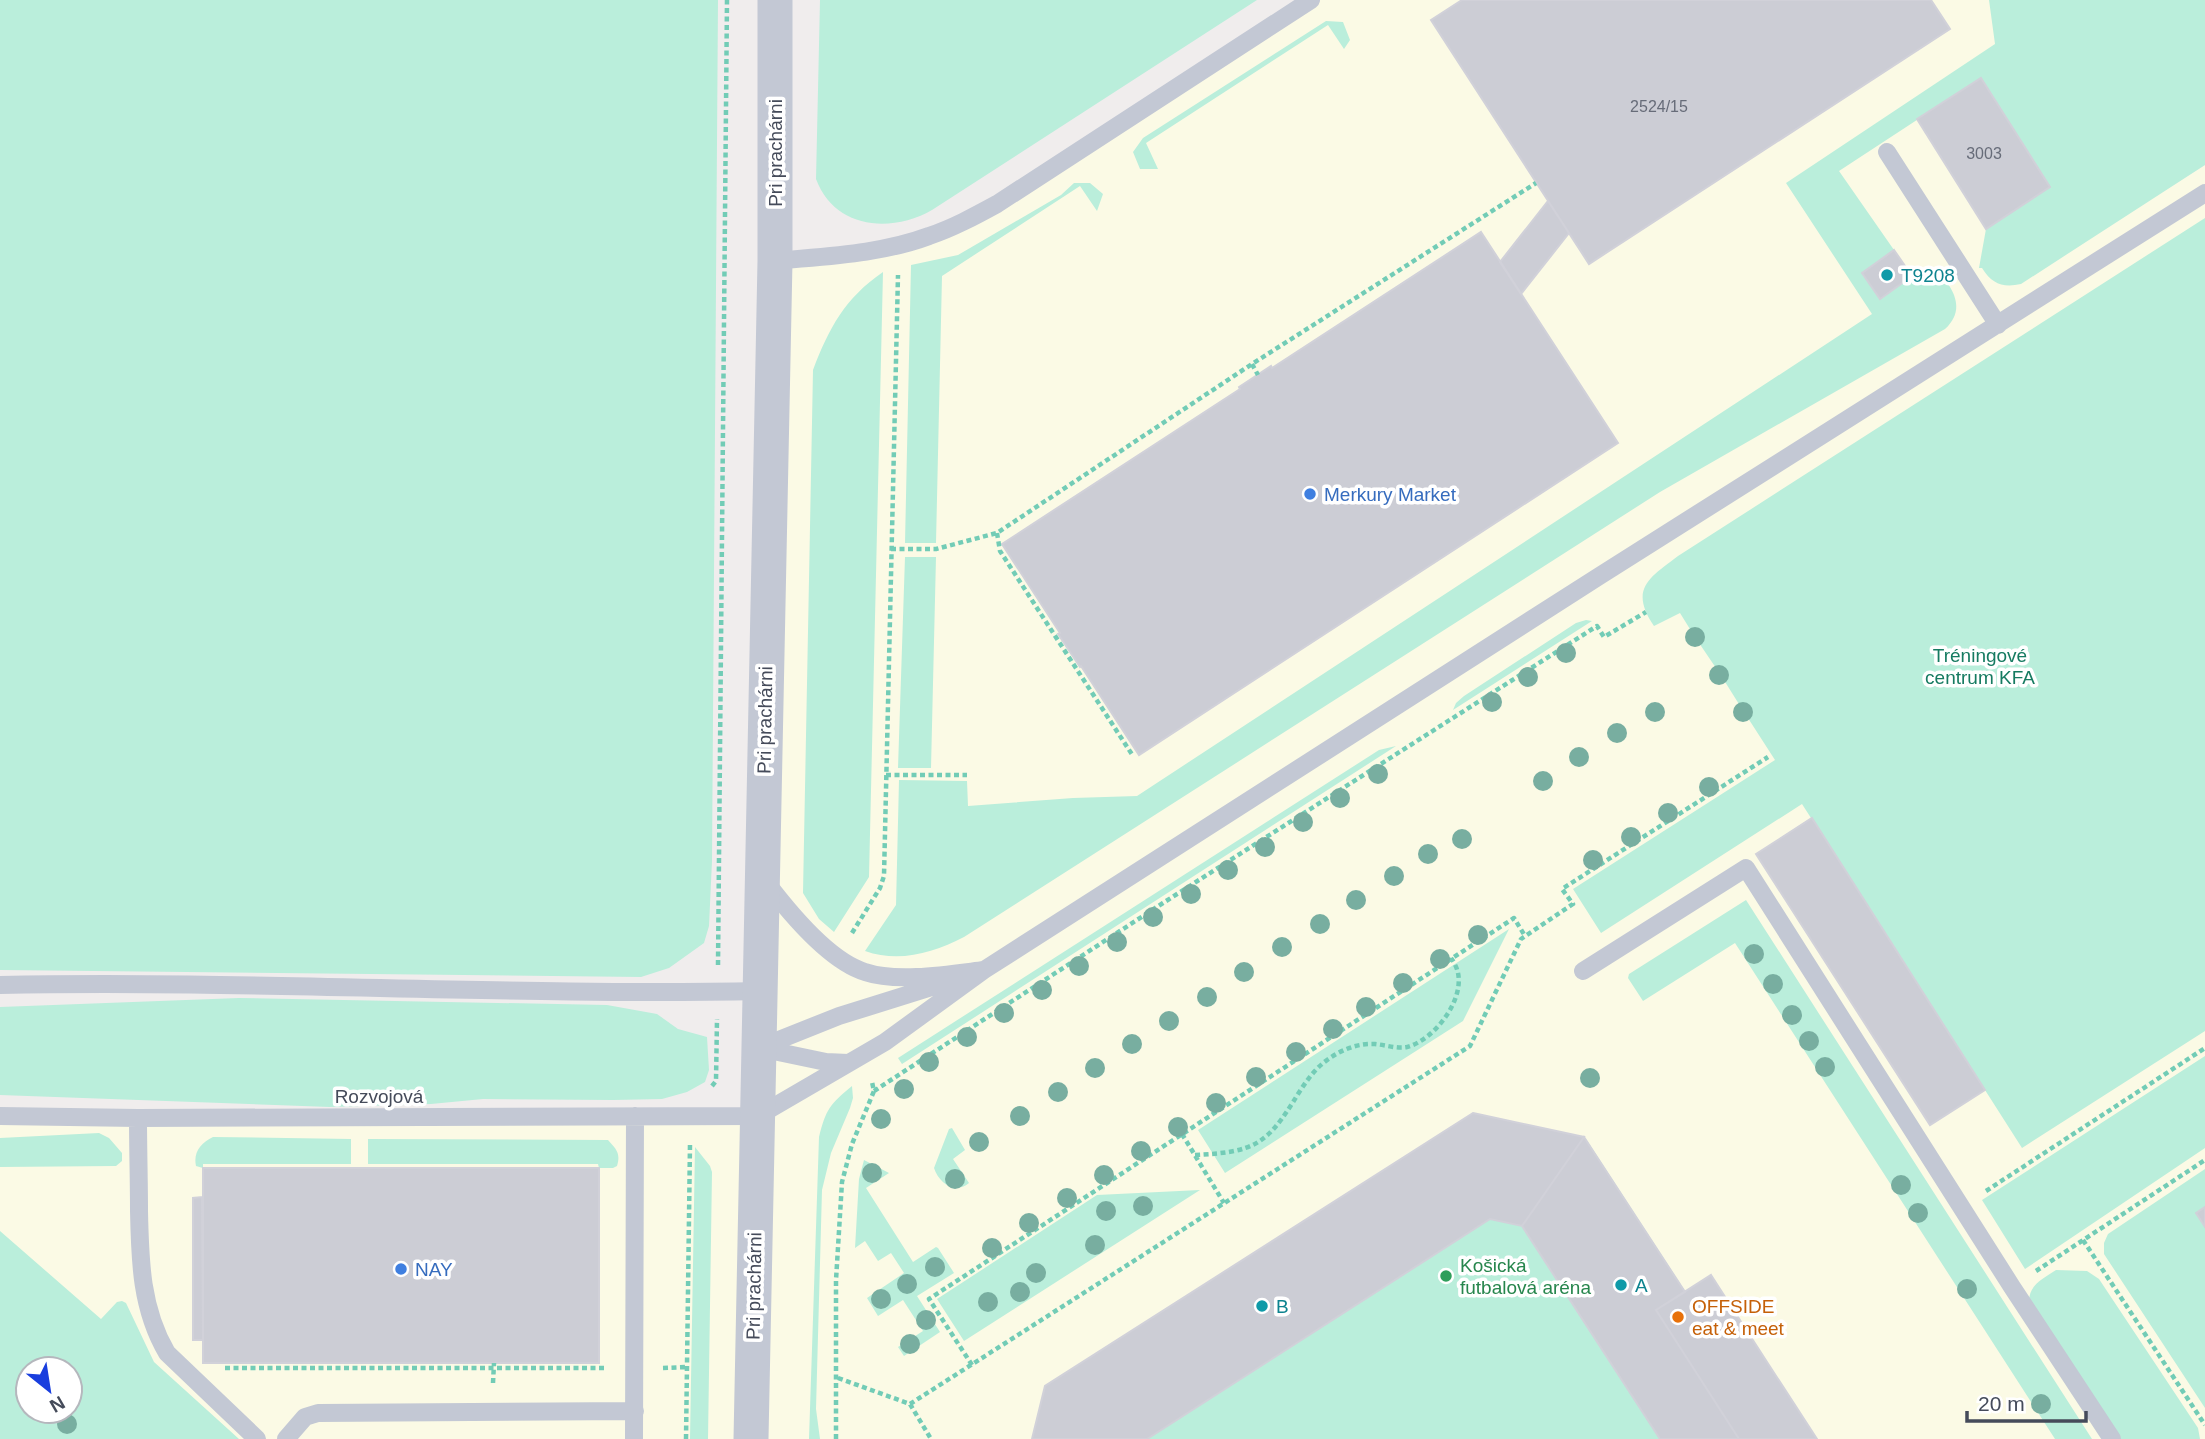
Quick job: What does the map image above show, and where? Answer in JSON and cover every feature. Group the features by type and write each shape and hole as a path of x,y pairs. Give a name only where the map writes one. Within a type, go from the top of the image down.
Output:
{"street":[{"name":"Pri prachárni","path":"751,1439 775,261 775,0"}],"lane":[{"path":"775,261 843,255 898,245 952,227 997,204 1311,0"},
{"path":"1887,152 1998,326"},
{"path":"758,1116 885,1042 984,970 2205,193"},
{"path":"1583,971 1746,868 2012,1287 2112,1439"},
{"path":"763,878 807,930 838,957 865,972 890,976 930,976 984,970"},
{"path":"759,1048 839,1016 984,970"},
{"path":"0,985 119,982 760,991"},
{"path":"759,1048 826,1062 855,1059"},
{"name":"Rozvojová","path":"0,1116 758,1116"},
{"path":"634,1439 635,1116"},
{"path":"138,1118 140,1247 145,1297 158,1338 181,1368 257,1439"},
{"path":"286,1439 305,1417 318,1413 635,1410"}],"path":[{"path":"686,1439 690,1116 716,1081 727,0"},
{"path":"891,549 936,549 997,533 1252,364 1536,183"},
{"path":"838,957 880,888 884,876 898,245"},
{"path":"1252,364 1258,375"},
{"path":"997,533 1000,551 1133,756"},
{"path":"874,1091 1597,626 1604,637 1646,612"},
{"path":"910,1404 1470,1045 1521,939 1573,904 1562,889 1768,757"},
{"path":"886,775 967,775"},
{"path":"972,1365 929,1299 1514,918 1525,936"},
{"path":"1195,1155 1227,1154 1244,1150 1258,1142 1275,1130 1317,1068 1346,1049 1375,1044 1405,1048 1426,1037 1445,1019 1456,995 1459,973 1451,958"},
{"path":"1961,1207 2205,1048"},
{"path":"836,1439 836,1280 842,1182 852,1144 874,1091 872,1075 855,1059"},
{"path":"1182,1134 1224,1203"},
{"path":"2012,1287 2205,1160"},
{"path":"2083,1240 2205,1425"},
{"path":"181,1368 466,1370 687,1367"},
{"path":"838,1378 910,1404 931,1439"}],"shaded area":[{"path":"1311,0 2002,0 2134,210 2205,165 2205,1439 0,1439 0,1116 758,1116 775,261 927,237"}],"green space":[{"path":"0,0 718,0 712,861 709,926 704,943 669,968 641,977 0,970"},
{"path":"820,0 1257,0 932,210 916,218 882,224 850,217 836,208 824,195 816,179"},
{"path":"1989,0 2205,0 2205,165 2021,284 1999,284 1979,268 1986,229 2050,187 1981,78 1839,171 1894,250 1862,274 1881,299 1912,278 1926,277 1948,284 1956,307 1950,324 1945,329 1660,492 964,937 928,952 903,956 865,951 896,905 899,780 967,781 968,806 1137,796 1872,314 1786,183 1995,44"},
{"path":"1326,21 1343,22 1350,40 1344,49 1328,25 1146,143 1158,169 1140,169 1133,152 1143,138"},
{"path":"1074,183 1090,183 1103,194 1097,211 1080,186 942,276 936,543 905,543 911,265 958,255 1061,195"},
{"name":"Tréningové centrum KFA","path":"2205,218 2205,1031 2022,1148 1985,1090 1930,1125 1756,854 1811,818 1802,804 1601,933 1573,889 1775,760 1746,715 1746,710 1742,709 1722,677 1722,672 1718,671 1697,640 1698,635 1693,634 1680,613 1654,626 1643,603 1643,593 1651,578 1678,556"},
{"path":"883,272 869,877 834,932 819,919 803,893 813,370 832,327 848,303"},
{"path":"905,557 936,557 931,768 898,768"},
{"path":"1592,621 1453,710 1464,696 1576,623"},
{"path":"1396,746 902,1064 898,1058 1379,750"},
{"path":"1746,900 2092,1439 2055,1439 1735,943 1643,1001 1628,978 1629,974"},
{"path":"1509,929 1463,1021 1225,1173 1198,1130"},
{"path":"239,998 607,1005 657,1014 678,1029 707,1037 709,1070 705,1082 687,1092 662,1099 483,1099 431,1104 330,1107 0,1095 0,1007"},
{"path":"2205,1056 2205,1148 2025,1269 1982,1200"},
{"path":"852,1086 853,1098 831,1153 822,1190 816,1409 820,1439 809,1439 819,1137 830,1108"},
{"name":"Košická futbalová aréna","path":"1473,1113 1586,1139 1685,1291 1711,1275 1817,1439 1032,1439 1045,1386"},
{"path":"952,1128 965,1150 953,1159 969,1183 958,1188 944,1183 934,1168 949,1129"},
{"path":"99,1133 109,1138 122,1153 122,1161 116,1166 0,1167 0,1138"},
{"path":"213,1137 351,1139 351,1164 196,1166 199,1148"},
{"path":"368,1139 608,1140 618,1158 617,1166 613,1168 599,1168 598,1164 368,1164"},
{"path":"695,1147 712,1172 708,1439 690,1439"},
{"path":"864,1160 889,1173 866,1188 913,1262 936,1247 954,1273 917,1296 940,1332 904,1356 898,1347 923,1331 903,1300 878,1316 867,1298 904,1273 891,1253 878,1261 865,1241 855,1248 859,1179"},
{"path":"2205,1169 2205,1207 2196,1213 2205,1227 2205,1408 2104,1254 2104,1243 2108,1234"},
{"path":"1200,1190 964,1341 937,1299 1097,1195"},
{"path":"0,1231 101,1319 117,1302 126,1303 154,1362 239,1439 0,1439"},
{"path":"2056,1270 2087,1271 2099,1279 2198,1428 2200,1439 2116,1439 2029,1302 2034,1286"}],"building":[{"path":"1462,0 1931,0 1950,29 1589,264 1431,20"},
{"path":"1981,78 2050,187 1986,229 1917,119"},
{"path":"1548,201 1569,233 1521,294 1500,262"},
{"name":"Merkury Market","path":"1481,232 1618,443 1139,755 1002,544 1271,366 1272,368"},
{"name":"T9208","path":"1894,250 1912,276 1880,299 1862,273"},
{"path":"1812,818 1985,1090 1930,1125 1756,854"},
{"name":"B","path":"1473,1113 1584,1137 1522,1226 1490,1219 1147,1439 1032,1439 1045,1386"},
{"name":"A","path":"1584,1137 1685,1292 1656,1310 1739,1439 1660,1439 1522,1226"},
{"name":"NAY","path":"203,1168 599,1168 599,1363 203,1363"},
{"path":"202,1197 203,1340 193,1340 193,1198"},
{"path":"2205,1207 2205,1227 2196,1213"},
{"path":"1711,1275 1817,1439 1739,1439 1656,1310"}],"place":[{"name":"T9208","path":"1887,275"},
{"name":"Merkury Market","path":"1310,494"},
{"name":"NAY","path":"401,1269"},
{"name":"Košická futbalová aréna","path":"1446,1276"},
{"name":"A","path":"1621,1285"},
{"name":"B","path":"1262,1306"},
{"name":"OFFSIDE eat & meet","path":"1678,1317"}]}
